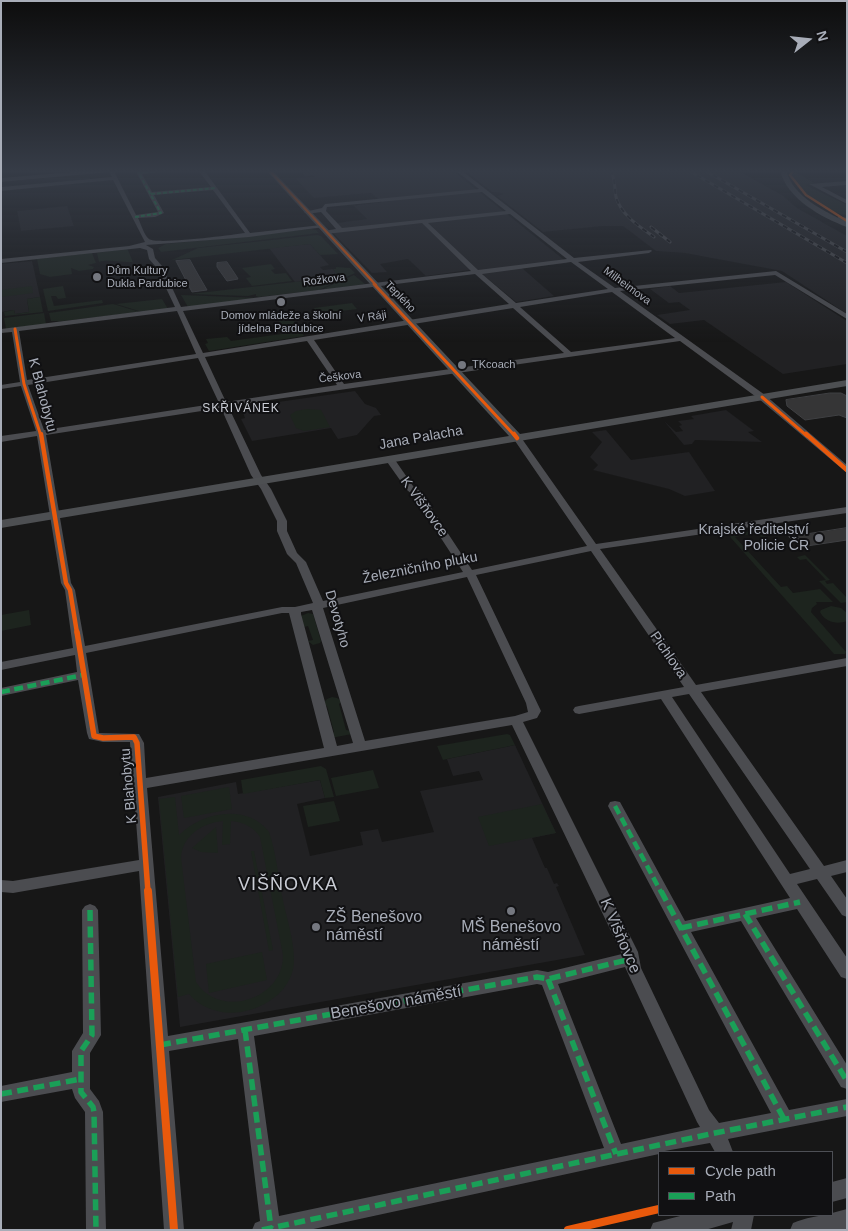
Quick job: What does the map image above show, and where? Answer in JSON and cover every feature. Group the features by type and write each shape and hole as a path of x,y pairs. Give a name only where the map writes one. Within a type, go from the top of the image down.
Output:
{"main road":[{"name":"Teplého","path":"321,227 517,438"},
{"name":"Jana Palacha","path":"1,524 847,383"}],"street":[{"path":"139,227 145,244 150,249 152,259 159,266"},
{"path":"243,227 249,235"},
{"path":"338,227 341,231"},
{"path":"1,261 145,244 154,245 249,235 323,230 341,231 371,227"},
{"path":"430,227 476,272 570,355"},
{"name":"Milheimova","path":"531,227 572,260 762,397 847,470"},
{"path":"154,245 153,250 159,266"},
{"name":"Rožkova","path":"1,331 649,251"},
{"name":"Devotyho","path":"159,266 223,405 282,521 282,531 292,554 300,562 321,603 317,608 360,746"},
{"name":"V Ráji","path":"1,388 613,290 778,273 847,317"},
{"name":"K Blahobytu","path":"15,329 24,384 41,433 66,583 70,590 94,736 98,738 130,736 136,739 174,1230"},
{"path":"309,338 344,388"},
{"name":"Češkova","path":"1,439 682,339"},
{"name":"Pichlova","path":"517,438 847,911"},
{"name":"K Višňovce","path":"390,459 410,488 417,493 469,573 533,709 516,720 630,952 633,968 695,1099 724,1151"},
{"name":"Železničního pluku","path":"1,666 282,610 295,610 321,603 593,548 847,510"},
{"path":"295,610 294,614 332,752"},
{"path":"579,710 847,662"},
{"path":"1,692 83,676"},
{"name":"Pichlova","path":"664,696 847,972"},
{"path":"140,784 516,720"},
{"path":"614,806 784,1119"},
{"path":"1,886 13,887 147,864"},
{"path":"786,881 847,866"},
{"path":"681,928 800,902"},
{"path":"90,910 92,1035 81,1051 81,1092 93,1107 94,1112 96,1230"},
{"path":"745,914 847,1081"},
{"name":"Benešovo náměstí","path":"160,1045 537,977 548,979 631,959"},
{"path":"548,979 616,1154"},
{"path":"245,1030 266,1229 715,1133 847,1107"},
{"path":"1,1094 82,1079"},
{"path":"833,1192 847,1188"},
{"path":"660,1230 723,1216"},
{"path":"741,1230 744,1216"},
{"path":"800,1230 847,1219"}],"shaded area":[{"path":"20,227 59,227 21,231"},
{"path":"341,227 524,227 568,263 522,268 554,296 516,302 476,269 426,276 408,259 380,264 387,272 372,273 333,233 343,229"},
{"path":"537,227 588,227 543,232"},
{"path":"625,227 832,227 847,236 847,314 782,271 685,253 656,251"},
{"path":"310,229 316,230 319,233 161,252 158,248 166,244"},
{"path":"321,236 338,254 320,255 310,244 172,260 198,248"},
{"path":"310,244 329,265 320,267 323,270 333,269 339,276 295,282 269,248"},
{"path":"127,248 133,262 99,262 97,253"},
{"path":"92,253 96,263 88,265 94,267 93,269 79,271 71,268 72,274 50,277 40,274 37,259"},
{"path":"32,261 40,297 27,299 29,312 15,314 14,310 1,312 1,264"},
{"path":"271,264 275,269 271,270 275,274 286,273 292,281 252,286 246,278 251,277 242,268"},
{"path":"336,267 350,268 355,273 319,290 259,297 256,294 248,296 190,294 338,277 333,269 336,269"},
{"path":"354,275 365,284 323,290 325,288"},
{"path":"786,282 847,321 847,364 783,374 704,320 670,324 657,315 690,310 679,302 669,303 650,289 670,286 679,293"},
{"path":"32,286 33,293 1,297 1,290"},
{"path":"63,286 66,298 58,299 56,296 51,296 54,306 102,300 103,303 48,311 43,289"},
{"path":"181,295 260,298 188,307"},
{"path":"40,297 43,312 5,316 4,312 14,310 15,314 29,312 27,299"},
{"path":"162,299 168,309 142,312 116,304"},
{"path":"352,303 357,309 318,314 314,308"},
{"path":"113,304 140,312 55,322 59,321 51,321 49,313"},
{"path":"44,313 46,324 6,329 4,318"},
{"path":"291,316 304,336 209,351 205,344 208,343 206,339 227,337 231,341 289,333 277,319"},
{"path":"355,391 365,404 376,408 381,415 374,416 357,435 338,439 331,428 252,441 241,419 245,418 242,410 257,405"},
{"path":"307,409 321,410 330,427 304,431 296,428 290,415 296,411"},
{"path":"726,410 754,431 748,432 762,442 695,440 692,444 684,445 664,421 676,432 683,431 679,426 682,425 678,421 694,419 691,416"},
{"path":"606,430 631,460 689,452 715,491 685,496 669,489 593,470 598,465 590,457 602,442 592,432"},
{"path":"749,527 757,528 768,536 761,537 757,533 735,537 781,587 787,586 793,593 820,589 833,602 816,602 817,604 812,608 811,612 846,652 845,654 834,654 731,538 730,535 751,531"},
{"path":"805,555 830,580 825,581 827,584 833,583 847,598 847,602 841,603 819,581 826,580 806,559 800,560 797,557"},
{"path":"831,606 841,608 847,613 847,621 835,623 825,618 820,612 821,610"},
{"path":"29,610 31,625 1,631 1,615"},
{"path":"308,613 313,614 321,641 313,645 308,641 313,640 308,626 304,627 301,616"},
{"path":"332,697 342,701 339,704 346,730 351,731 352,734 331,738 334,732 327,706 322,705 327,699"},
{"path":"510,735 515,745 443,760 437,746"},
{"name":"ZŠ Benešovo náměstí","path":"515,745 556,833 532,838 554,884 557,883 559,886 556,887 585,955 180,1027 158,797 236,782 238,794 320,780 325,798 297,804 310,856 363,845 360,832 378,829 382,842 434,832 420,791 483,780 479,771 453,776 447,759"},
{"path":"321,766 326,769 334,797 325,798 320,780 243,794 241,780"},
{"path":"373,770 379,788 336,796 331,778"},
{"path":"229,787 232,809 184,818 181,796"},
{"path":"175,797 179,835 200,821 224,814 237,814 249,817 260,823 269,832 291,936 294,960 293,970 284,988 260,1006 241,1012 226,1013 212,1010 200,1004 189,994 178,997 159,799","holes":["223,821 222,845 230,844 231,821 248,826 255,830 260,837 283,955 281,970 273,983 262,993 249,999 234,1002 220,1000 207,994 196,982 181,858 182,850 189,837 194,832 215,822"]},
{"path":"334,801 340,821 308,827 303,806"},
{"path":"542,804 556,833 489,846 478,817"},
{"path":"216,827 218,853 201,852 192,848"},
{"path":"251,851 254,851 273,950 269,951"},
{"path":"262,952 267,980 209,993 206,964"}],"building":[{"path":"190,260 207,290 192,292 176,261"},
{"path":"227,262 238,279 227,281 217,267 217,263"},
{"path":"841,393 847,396 847,418 839,415 805,420 787,406 786,400"},
{"name":"Krajské ředitelství Policie ČR","path":"847,528 847,540 800,547 789,537"}],"railway":[{"path":"641,227 654,237"},
{"path":"652,227 670,242"},
{"path":"786,227 847,263"},
{"path":"804,227 847,252"}],"marked path":[{"path":"1,692 83,675"},
{"path":"615,806 784,1119"},
{"path":"681,928 800,902"},
{"path":"90,910 92,1035 81,1051 81,1092 93,1107 94,1112 96,1230"},
{"path":"745,914 847,1081"},
{"path":"160,1045 537,977 548,979 631,959"},
{"path":"548,979 616,1154"},
{"path":"245,1030 271,1228"},
{"path":"1,1094 81,1079"},
{"path":"262,1230 715,1133 847,1107"}],"cycle path":[{"path":"322,227 517,438"},
{"path":"15,329 24,384 41,433 66,583 70,590 93,733 94,736 103,738 134,737 137,743 174,1230"},
{"path":"762,397 847,470"},
{"path":"568,1230 658,1209"}],"place":[{"name":"Dům Kultury Dukla Pardubice","path":"97,277"},
{"name":"Domov mládeže a školní jídelna Pardubice","path":"281,302"},
{"name":"TKcoach","path":"462,365"},
{"name":"Krajské ředitelství Policie ČR","path":"819,538"},
{"name":"MŠ Benešovo náměstí","path":"511,911"},
{"name":"ZŠ Benešovo náměstí","path":"316,927"}],"district":[{"name":"SKŘIVÁNEK","path":"241,409"},
{"name":"VIŠŇOVKA","path":"288,885"}]}
